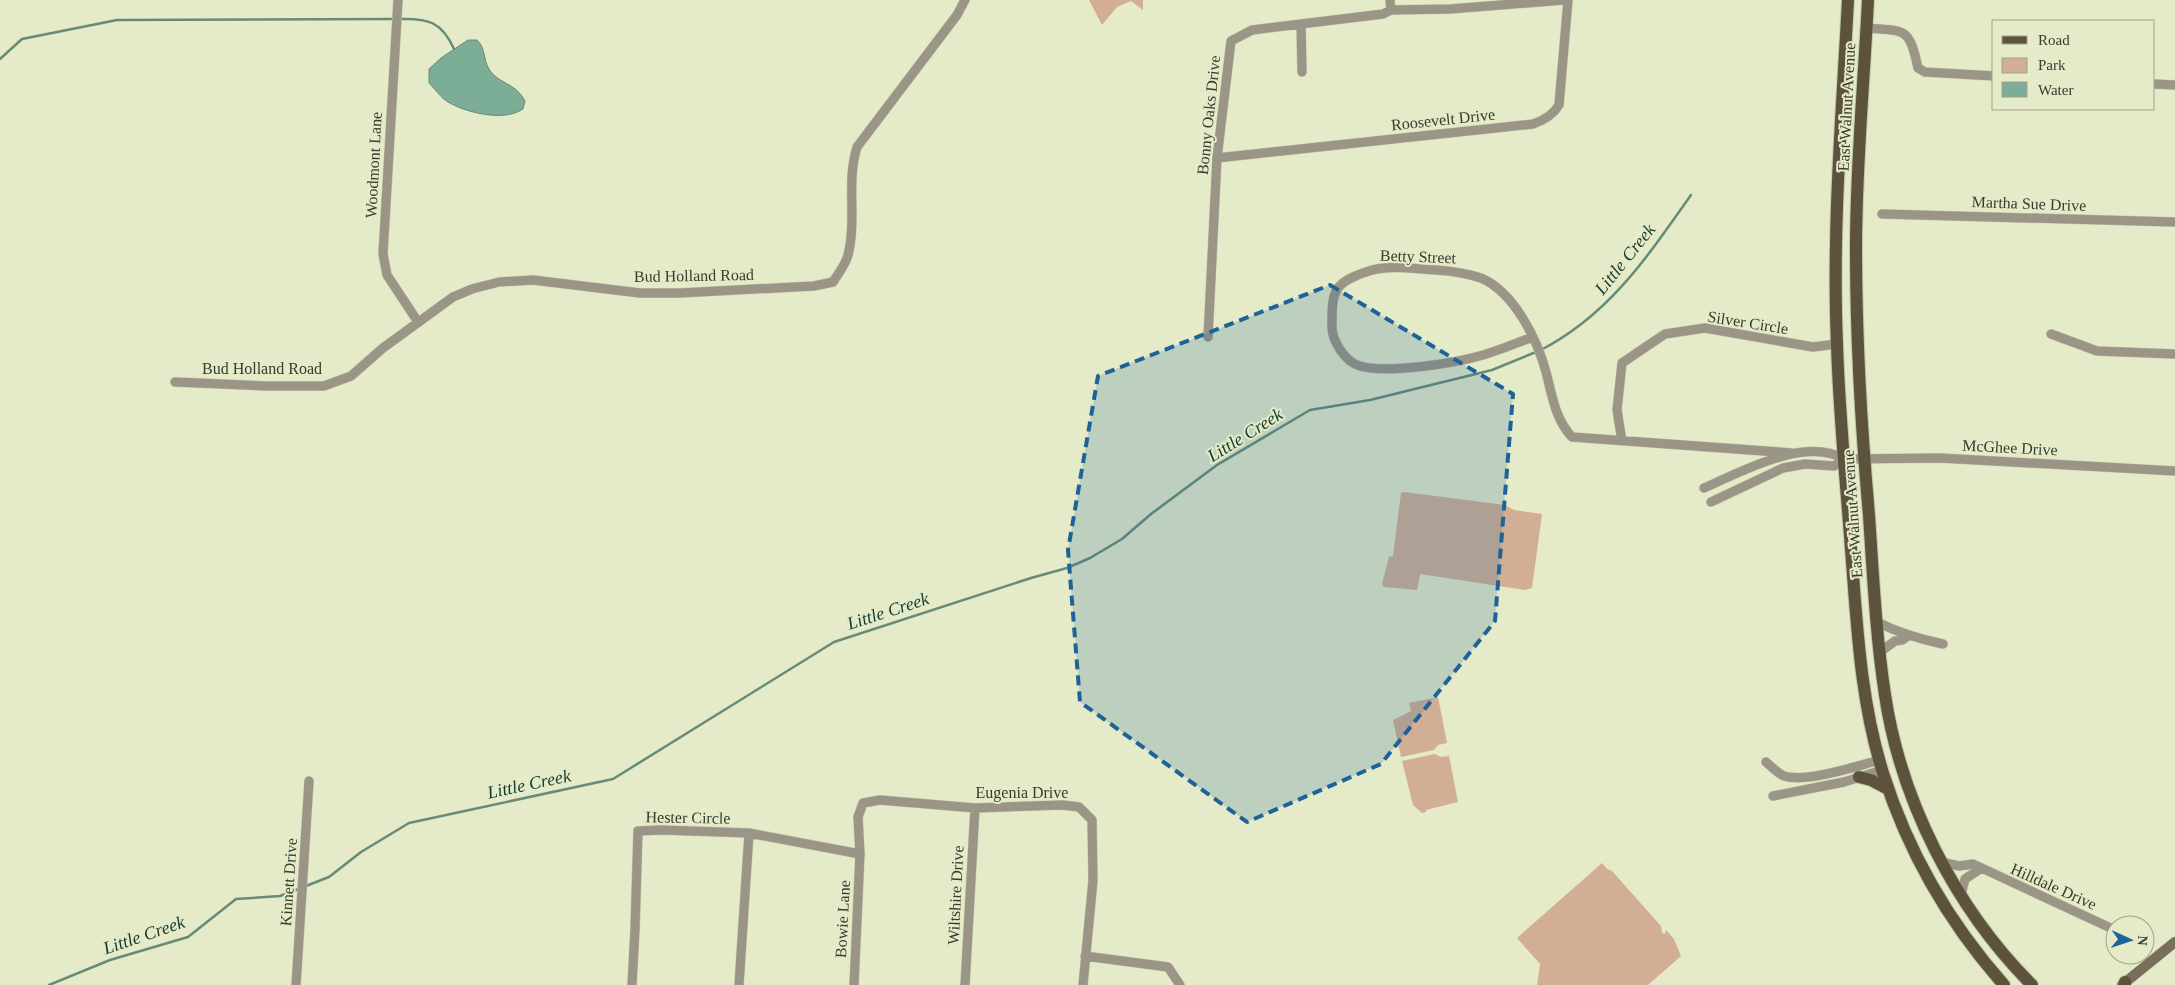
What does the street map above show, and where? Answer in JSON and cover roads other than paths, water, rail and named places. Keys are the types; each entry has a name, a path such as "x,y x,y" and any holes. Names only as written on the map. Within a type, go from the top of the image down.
{"main road":[{"name":"East Walnut Avenue","path":"1848,0 1837,221 1836,344 1865,698 1888,789 1909,841 1941,901 1967,940 2004,985"},
{"name":"East Walnut Avenue","path":"1868,0 1856,245 1857,322 1864,458 1877,622 1887,706 1904,773 1919,814 1942,862 1961,895 1997,945 2032,985"},
{"path":"1859,777 1871,780 1888,789"},
{"path":"2155,954 2175,942"},
{"path":"2124,984 2142,965"}],"street":[{"name":"Woodmont Lane","path":"398,0 383,254 387,275 418,322"},
{"name":"Bud Holland Road","path":"175,382 265,386 324,386 350,376 453,297 472,289 498,282 533,280 640,294 814,286 833,282 848,256 852,223 852,162 857,147 957,15 965,0"},
{"path":"1390,0 1390,10"},
{"name":"Bonny Oaks Drive","path":"1208,337 1217,158 1231,41 1252,30 1383,14 1390,10 1450,9 1564,0"},
{"name":"Roosevelt Drive","path":"1217,158 1533,124 1543,121 1554,114 1560,105 1568,0"},
{"path":"1302,24 1302,72"},
{"path":"1866,28 1900,30 1911,41 1918,68 1925,72 1992,76"},
{"path":"2155,84 2175,85"},
{"name":"Martha Sue Drive","path":"1882,214 2175,222"},
{"name":"Betty Street","path":"1533,337 1482,356 1431,365 1395,368 1358,366 1338,349 1332,329 1332,296 1346,278 1380,267 1458,272 1482,279 1496,288 1525,320 1533,337 1543,362 1557,414 1572,437 1792,453 1835,454 1844,460"},
{"name":"Silver Circle","path":"1622,441 1617,410 1622,363 1665,334 1705,328 1814,347 1836,344"},
{"path":"2051,334 2097,351 2175,354"},
{"path":"1704,488 1784,454 1792,453"},
{"name":"McGhee Drive","path":"1844,460 1864,458 1940,458 2175,471"},
{"path":"1712,502 1783,468 1805,464 1834,466 1844,460"},
{"path":"1877,622 1904,632 1908,636 1943,644"},
{"path":"1880,652 1895,641 1902,640 1908,636"},
{"path":"1766,762 1784,776 1800,777 1881,765"},
{"path":"1773,796 1859,777 1881,765"},
{"name":"Kinnett Drive","path":"296,985 309,781"},
{"name":"Eugenia Drive","path":"860,854 858,817 863,803 880,800 975,808 1079,807 1092,820 1093,880 1083,985"},
{"name":"Wiltshire Drive","path":"965,985 975,808"},
{"name":"Hester Circle","path":"632,985 638,831 661,830 749,834 860,854"},
{"path":"739,985 749,834"},
{"name":"Bowie Lane","path":"854,985 860,854"},
{"name":"Hilldale Drive","path":"1942,862 1959,866 1972,864 2105,925"},
{"path":"1961,895 1965,879 1980,869"},
{"path":"1085,956 1168,967 1180,985"}],"water":[{"path":"468,40 477,40 480,43 489,69 497,78 512,86 521,95 525,101 523,109 506,115 486,115 465,110 440,96 429,83 429,69 441,58"}],"waterway":[{"path":"0,59 22,39 117,20 395,19"},
{"path":"400,19 419,19 439,27 454,49"},
{"name":"Little Creek","path":"1541,350 1565,336 1607,301 1642,262 1691,195"},
{"name":"Little Creek","path":"306,886 329,877 361,852 409,823 613,779 834,642 1067,568 1090,558 1122,539 1151,514 1217,465 1310,410 1370,400 1492,370 1536,352"},
{"name":"Little Creek","path":"49,985 110,960 188,937 236,899 280,896 301,888"}]}
